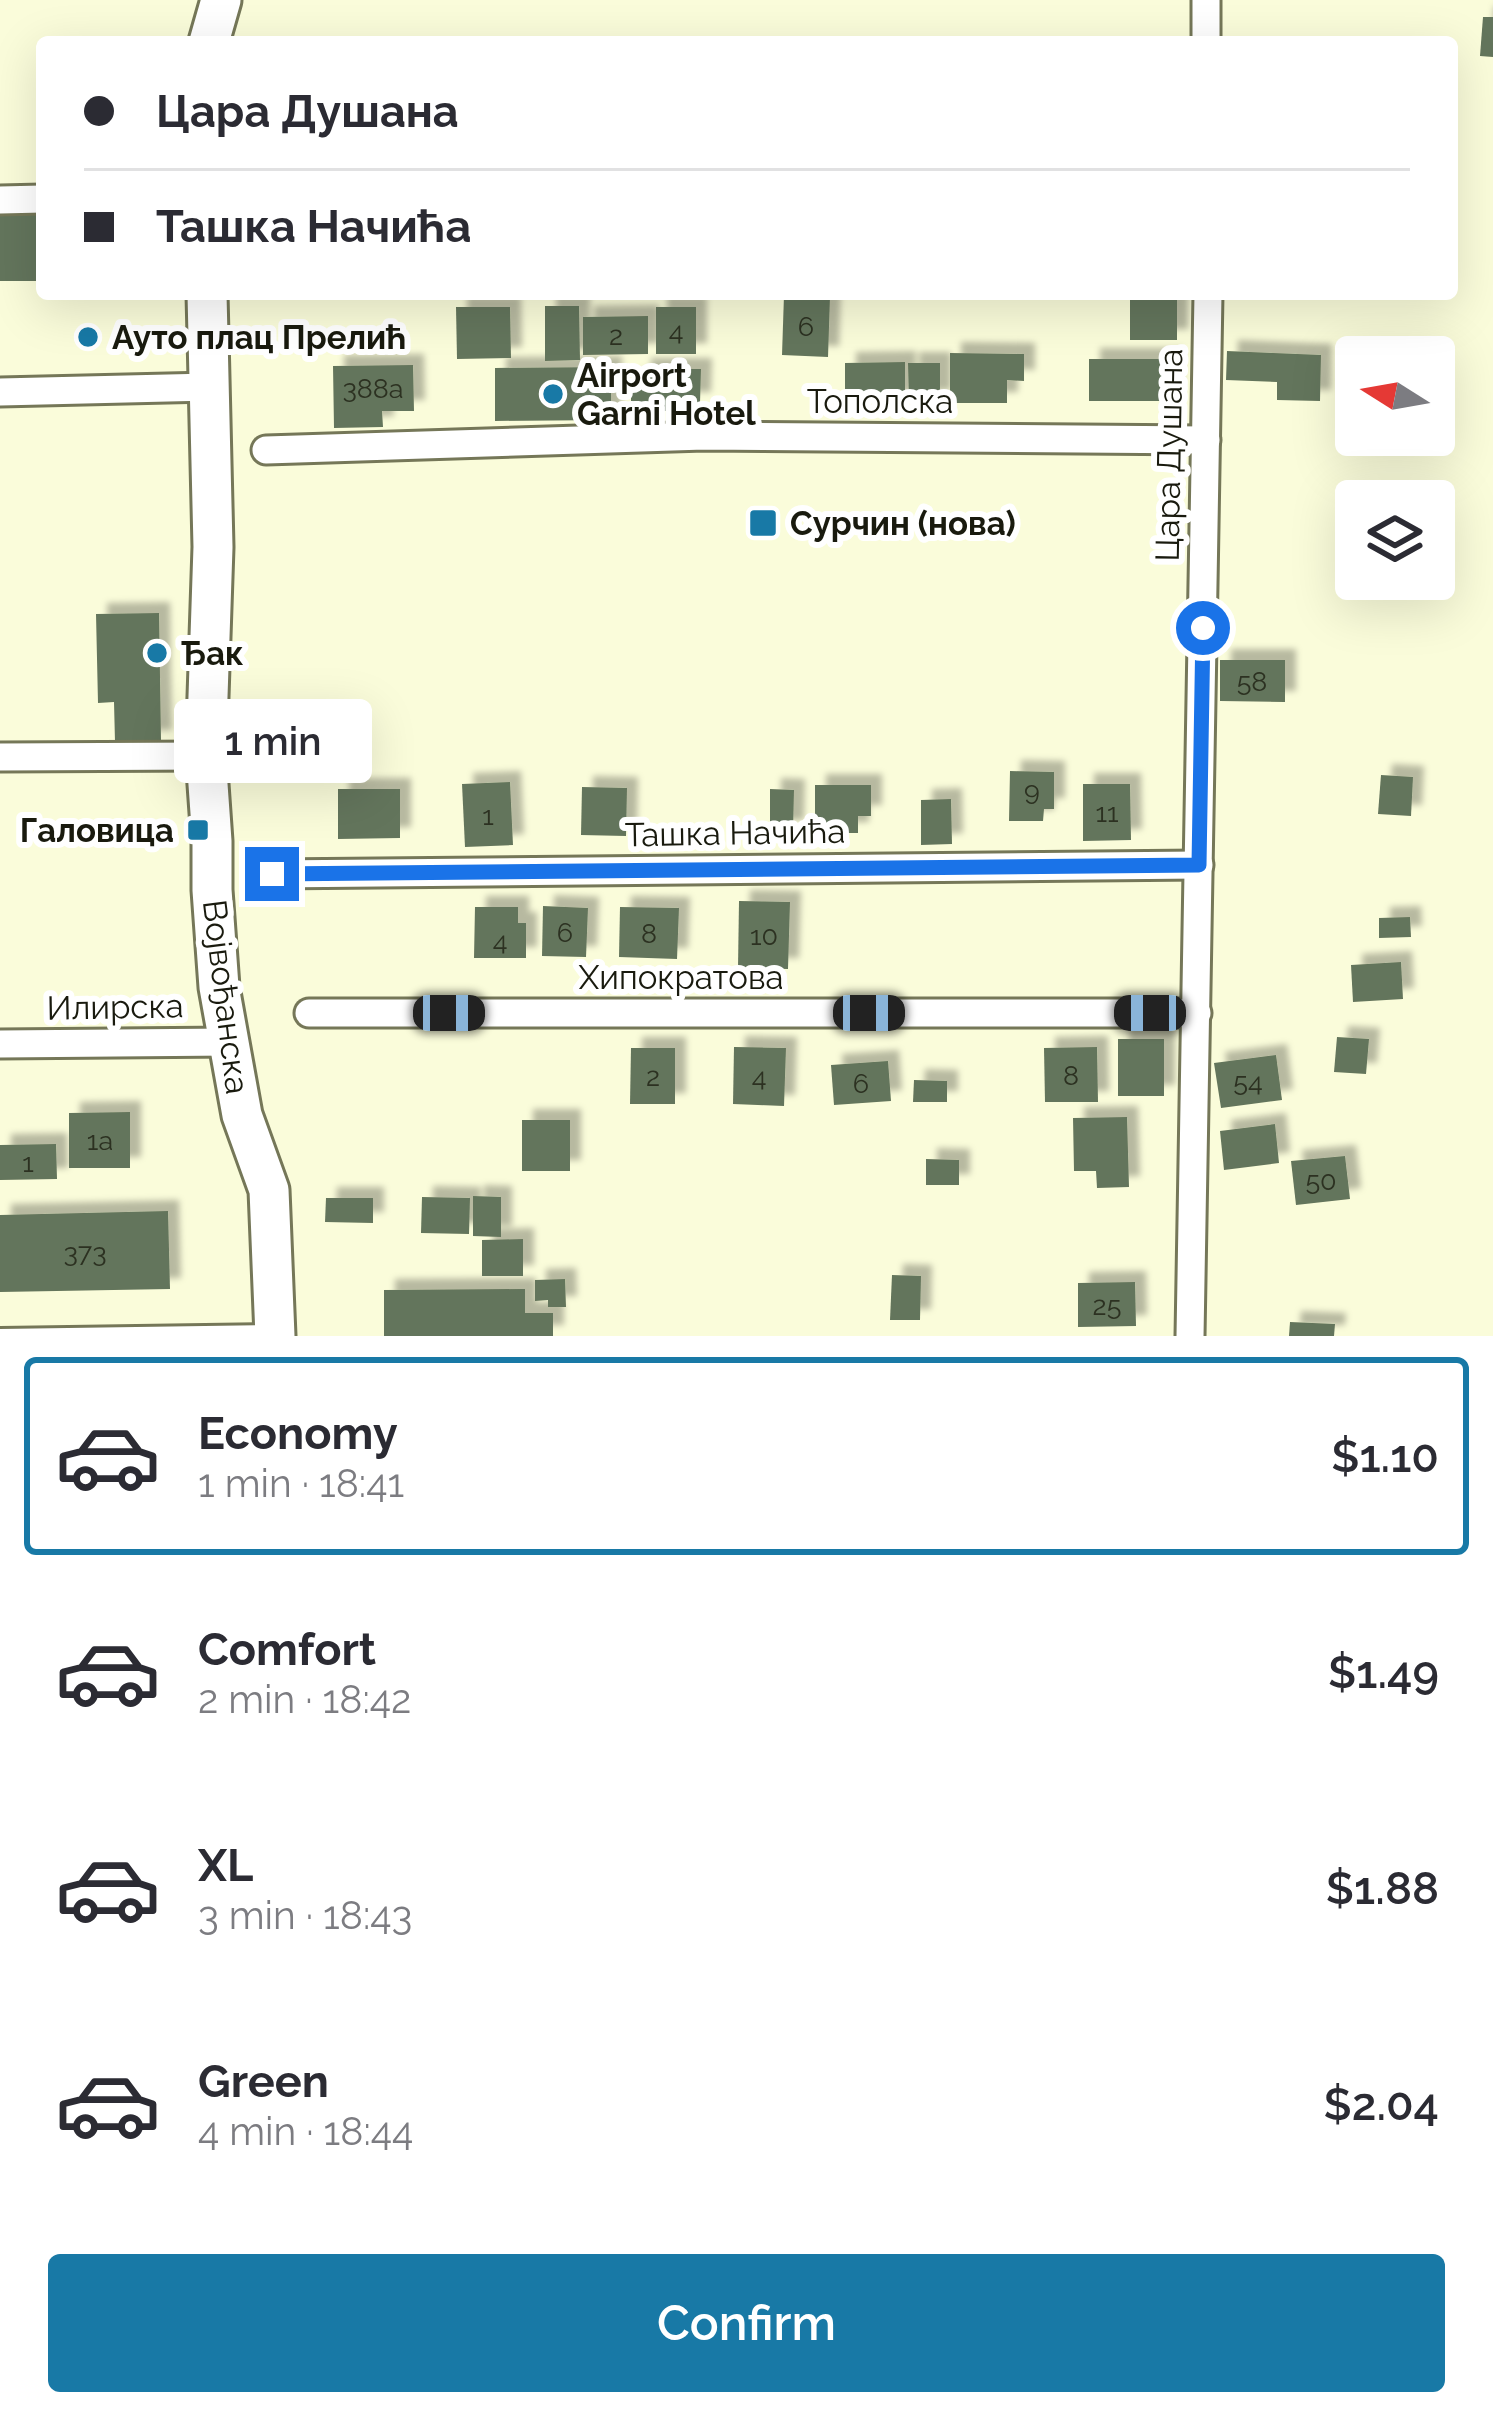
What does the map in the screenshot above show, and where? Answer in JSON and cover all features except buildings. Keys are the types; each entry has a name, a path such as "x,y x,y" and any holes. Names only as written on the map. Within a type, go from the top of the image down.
{"main road":[{"path":"211,36 221,0"},
{"name":"Војвођанска","path":"207,300 213,547 206,756 212,890 219,987 242,1115 269,1190 275,1334"}],"street":[{"path":"1206,0 1206,36"},
{"path":"0,200 36,199"},
{"name":"Цара Душана","path":"1190,1336 1208,300"},
{"path":"0,392 210,387"},
{"name":"Тополска","path":"266,450 704,436 1206,440"},
{"path":"0,757 206,756"},
{"name":"Ташка Начића","path":"272,874 1199,865"},
{"name":"Хипократова","path":"309,1013 1197,1013"},
{"name":"Илирска","path":"0,1045 230,1042"}],"lane":[{"path":"0,1336 275,1334"}],"place":[{"name":"Ауто плац Прелић","path":"88,337"},
{"name":"Airport Garni Hotel","path":"553,394"},
{"name":"Сурчин (нова)","path":"763,523"},
{"name":"Ђак","path":"157,653"},
{"name":"Галовица","path":"198,830"}],"route":[{"path":"272,874 1199,865 1203,628"}]}
